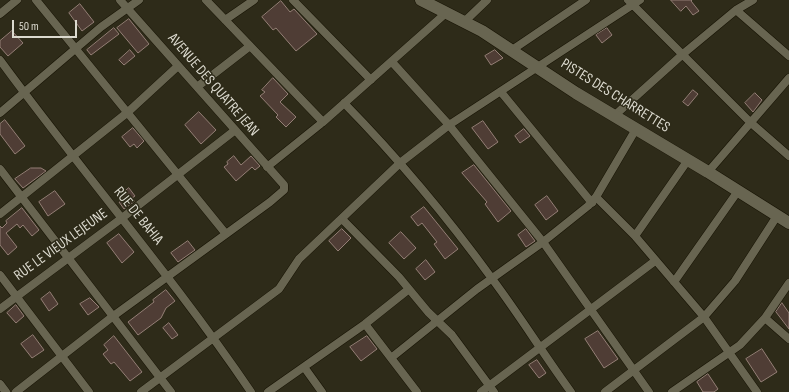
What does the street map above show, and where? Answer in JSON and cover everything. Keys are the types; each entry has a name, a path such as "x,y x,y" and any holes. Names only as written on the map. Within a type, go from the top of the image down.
{"main road":[{"name":"PISTES DES CHARRETTES","path":"421,0 464,22 512,50 614,116 708,172 789,224"}],"street":[{"path":"0,14 17,0"},
{"path":"16,392 112,317 226,234 36,0"},
{"name":"AVENUE DES QUATRE JEAN","path":"120,0 234,130 268,166 284,188 283,192 226,234"},
{"path":"0,113 114,16 139,0"},
{"path":"206,0 323,122"},
{"path":"225,20 254,0"},
{"path":"293,0 371,80"},
{"path":"464,22 487,0"},
{"path":"512,50 586,0"},
{"path":"141,392 279,289 299,259 400,163 449,125 539,68 631,3 640,0"},
{"path":"614,116 683,54 736,10 753,0"},
{"path":"631,3 750,122 789,156"},
{"path":"736,10 789,56"},
{"path":"268,166 323,122 446,13"},
{"path":"197,87 250,46"},
{"name":"RUE DE BAHIA","path":"0,60 73,157 169,276 251,392"},
{"path":"392,62 449,125 543,242 649,392"},
{"path":"0,214 128,112 178,66"},
{"path":"708,172 789,78"},
{"path":"501,92 594,200 635,236 704,317 757,392"},
{"path":"344,103 400,163 493,279 570,392"},
{"path":"391,358 436,321 543,242 594,200 636,129"},
{"name":"RUE LE VIEUX LEJEUNE","path":"0,309 122,218 234,130"},
{"path":"635,236 688,160"},
{"path":"0,169 171,392"},
{"path":"674,282 738,191"},
{"path":"605,392 633,369 704,317 735,281 777,216"},
{"path":"342,219 388,266 436,321 452,335 492,389"},
{"path":"481,392 492,389 539,348 655,261"},
{"path":"0,275 89,392"},
{"path":"672,392 730,352 750,336 765,318 789,283"},
{"path":"268,392 365,324 409,289"},
{"path":"765,318 789,339"},
{"path":"365,324 417,392"},
{"path":"304,367 322,392"},
{"path":"0,384 6,392"}],"building":[{"path":"671,0 692,0 691,1 699,11 693,15 686,6 681,11"},
{"path":"281,1 290,12 294,9 317,34 296,51 276,28 273,30 262,17"},
{"path":"80,4 94,22 82,31 69,13"},
{"path":"129,19 149,44 138,53 117,28"},
{"path":"114,28 119,34 91,55 87,50"},
{"path":"607,28 612,35 602,43 596,35"},
{"path":"12,31 23,43 8,56 0,47 0,41"},
{"path":"130,50 135,56 124,65 119,60"},
{"path":"495,50 503,58 491,65 485,56"},
{"path":"273,78 288,94 280,102 296,117 286,127 276,117 278,115 260,96 265,92 262,90"},
{"path":"693,90 698,94 688,106 683,102"},
{"path":"755,93 762,100 753,112 745,103"},
{"path":"199,112 216,130 201,144 185,125"},
{"path":"5,120 25,146 15,154 0,134 0,124"},
{"path":"483,121 498,142 488,149 472,128"},
{"path":"133,128 144,141 137,148 134,144 130,147 122,137"},
{"path":"524,129 530,136 520,143 515,136"},
{"path":"234,156 241,165 251,156 260,166 255,170 252,167 236,181 224,167"},
{"path":"474,165 511,211 498,222 485,204 487,202 462,173"},
{"path":"31,168 41,168 46,171 23,188 15,179"},
{"path":"129,188 135,196 132,198 135,201 124,209 119,202 123,199 121,196"},
{"path":"55,191 65,204 48,216 39,202"},
{"path":"547,196 558,211 546,220 535,205"},
{"path":"424,207 458,249 445,259 434,244 437,242 422,223 418,226 411,217"},
{"path":"22,208 39,230 32,236 23,225 20,228 17,224 6,233 17,247 8,255 0,245 0,226 2,228 7,223 6,221"},
{"path":"342,229 351,238 338,251 329,241"},
{"path":"526,229 535,241 526,247 518,235"},
{"path":"401,232 416,248 404,259 389,243"},
{"path":"119,234 134,252 122,263 107,243"},
{"path":"188,241 195,250 178,262 171,253"},
{"path":"426,260 435,272 425,280 416,269"},
{"path":"166,290 175,301 166,308 161,318 138,335 128,322 154,302 153,300"},
{"path":"50,292 58,304 49,311 41,299"},
{"path":"90,298 99,307 88,315 80,304"},
{"path":"782,303 789,313 789,329 776,312"},
{"path":"16,305 24,316 16,323 7,313"},
{"path":"169,323 178,335 172,339 163,328"},
{"path":"598,331 618,359 604,368 585,339"},
{"path":"33,335 44,350 32,358 21,344"},
{"path":"114,336 142,372 130,381 114,362 111,364 103,354 108,350 104,345"},
{"path":"367,336 377,349 361,361 350,347"},
{"path":"762,349 777,372 761,382 746,359"},
{"path":"537,360 546,373 539,378 529,365"},
{"path":"708,374 718,389 714,392 703,392 697,382"}]}
